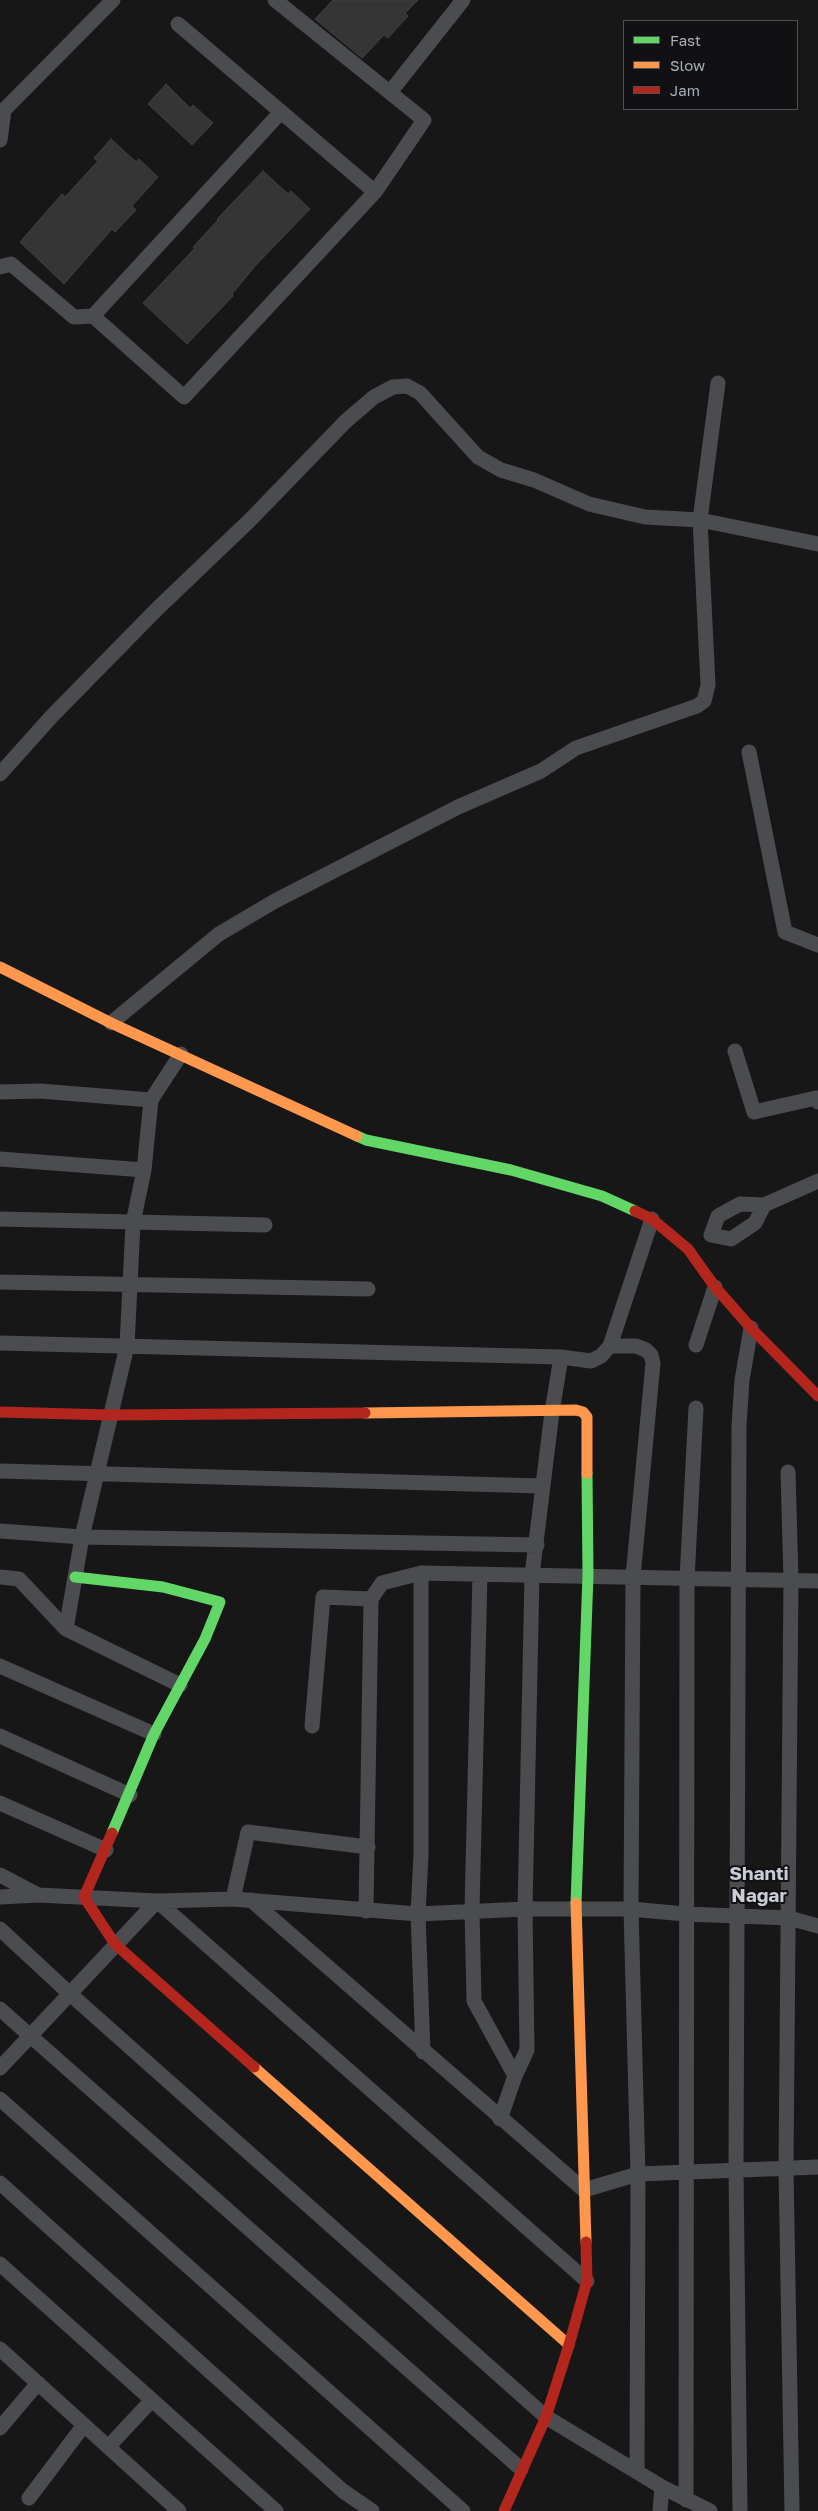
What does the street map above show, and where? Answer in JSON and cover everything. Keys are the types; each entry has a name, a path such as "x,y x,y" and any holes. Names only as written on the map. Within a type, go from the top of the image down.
{"street":[{"path":"0,140 4,110 113,0"},
{"path":"93,316 184,398 375,192 424,120 275,0"},
{"path":"391,92 463,0"},
{"path":"178,24 375,192"},
{"path":"0,267 11,264 74,317 93,316 281,112"},
{"path":"111,1023 219,934 274,901 458,807 541,771 576,748 697,706 704,701 708,686 700,520 718,383"},
{"path":"0,774 52,716 156,609 250,520 346,421 374,397 393,387 406,386 420,393 454,433 478,457 501,470 534,480 589,504 644,517 700,520 818,544"},
{"path":"749,752 785,932 818,945"},
{"path":"0,967 111,1023 366,1140 511,1170 602,1196 652,1219 688,1249 715,1287 751,1328 818,1396"},
{"path":"735,1051 754,1112 816,1098 818,1102"},
{"path":"66,1629 82,1537 109,1415 127,1346 134,1223 144,1170 152,1100 181,1054"},
{"path":"0,1092 40,1091 152,1100"},
{"path":"0,1160 144,1170"},
{"path":"688,1249 711,1235 718,1216 740,1204 764,1205 818,1181"},
{"path":"711,1235 731,1239 755,1223 764,1205"},
{"path":"0,1219 265,1225"},
{"path":"0,1343 561,1357 591,1361 601,1356 610,1346 652,1219"},
{"path":"0,1282 368,1289"},
{"path":"696,1345 715,1287"},
{"path":"740,2511 736,2170 738,1426 742,1380 751,1328"},
{"path":"610,1346 636,1346 646,1350 651,1355 653,1363 634,1577 631,1909 638,2174 637,2472"},
{"path":"500,2119 515,2076 527,2050 526,1909 532,1575 537,1545 542,1486 561,1357"},
{"path":"686,2500 685,1914 687,1579 696,1408"},
{"path":"0,1412 109,1415 552,1412 576,1410 583,1412 587,1417 588,1575 576,1909 587,2281 569,2346 546,2416 504,2511"},
{"path":"0,1471 542,1486"},
{"path":"788,1472 791,1579 786,2168 792,2511"},
{"path":"0,1531 82,1537 537,1545"},
{"path":"366,1911 371,1599 382,1583 421,1573 588,1575 738,1581 791,1579 818,1581"},
{"path":"421,1573 421,1855 418,1914 424,2052"},
{"path":"480,1574 472,1910 474,2001 515,2076"},
{"path":"75,1577 163,1587 220,1602 205,1639 154,1734 130,1795 84,1897"},
{"path":"0,1578 19,1579 66,1629 180,1684"},
{"path":"312,1726 324,1597 371,1599"},
{"path":"0,1666 154,1734"},
{"path":"0,1736 130,1795"},
{"path":"0,1803 106,1850"},
{"path":"233,1899 248,1832 368,1847"},
{"path":"0,1875 38,1895"},
{"path":"0,1897 38,1895 156,1901 233,1899 418,1914 472,1910 631,1909 685,1914 736,1914 789,1918 818,1926"},
{"path":"84,1897 116,1944 569,2346"},
{"path":"250,1900 584,2190"},
{"path":"0,2068 156,1901"},
{"path":"156,1901 587,2281"},
{"path":"0,1928 69,1993 546,2416 662,2487 710,2511"},
{"path":"0,2009 521,2469"},
{"path":"0,2099 463,2511"},
{"path":"584,2190 638,2174 818,2167"},
{"path":"0,2183 343,2491 372,2511"},
{"path":"0,2264 276,2511"},
{"path":"0,2350 109,2446 178,2511"},
{"path":"0,2428 38,2383"},
{"path":"109,2446 152,2400"},
{"path":"29,2498 84,2424"},
{"path":"660,2511 662,2487"}],"building":[{"path":"333,0 418,0 405,13 408,16 388,38 384,35 362,58 315,19"},
{"path":"166,84 190,108 193,105 213,123 192,145 148,104"},
{"path":"111,139 136,162 139,159 158,177 132,206 136,210 115,232 112,229 64,284 20,242 62,194 65,197 98,161 94,158"},
{"path":"263,171 288,194 291,191 310,209 256,265 232,294 233,296 187,344 143,303 195,248 193,247 217,219"}],"traffic: fast":[{"path":"357,1136 366,1140 511,1170 602,1196 635,1211"},
{"path":"576,1903 588,1575 587,1473"},
{"path":"75,1577 163,1587 220,1602 205,1639 154,1734 112,1833"}],"traffic: slow":[{"path":"0,967 111,1023 357,1136"},
{"path":"365,1413 576,1410 583,1412 587,1417 587,1473"},
{"path":"576,1903 586,2242"},
{"path":"254,2067 569,2345"}],"traffic: jam":[{"path":"635,1211 652,1219 688,1249 715,1287 751,1328 818,1396"},
{"path":"0,1412 109,1415 365,1413"},
{"path":"112,1833 84,1897 115,1944 254,2067"},
{"path":"504,2511 546,2417 569,2345 587,2281 586,2242"}],"district":[{"name":"Shanti Nagar","path":"759,1885"}]}
